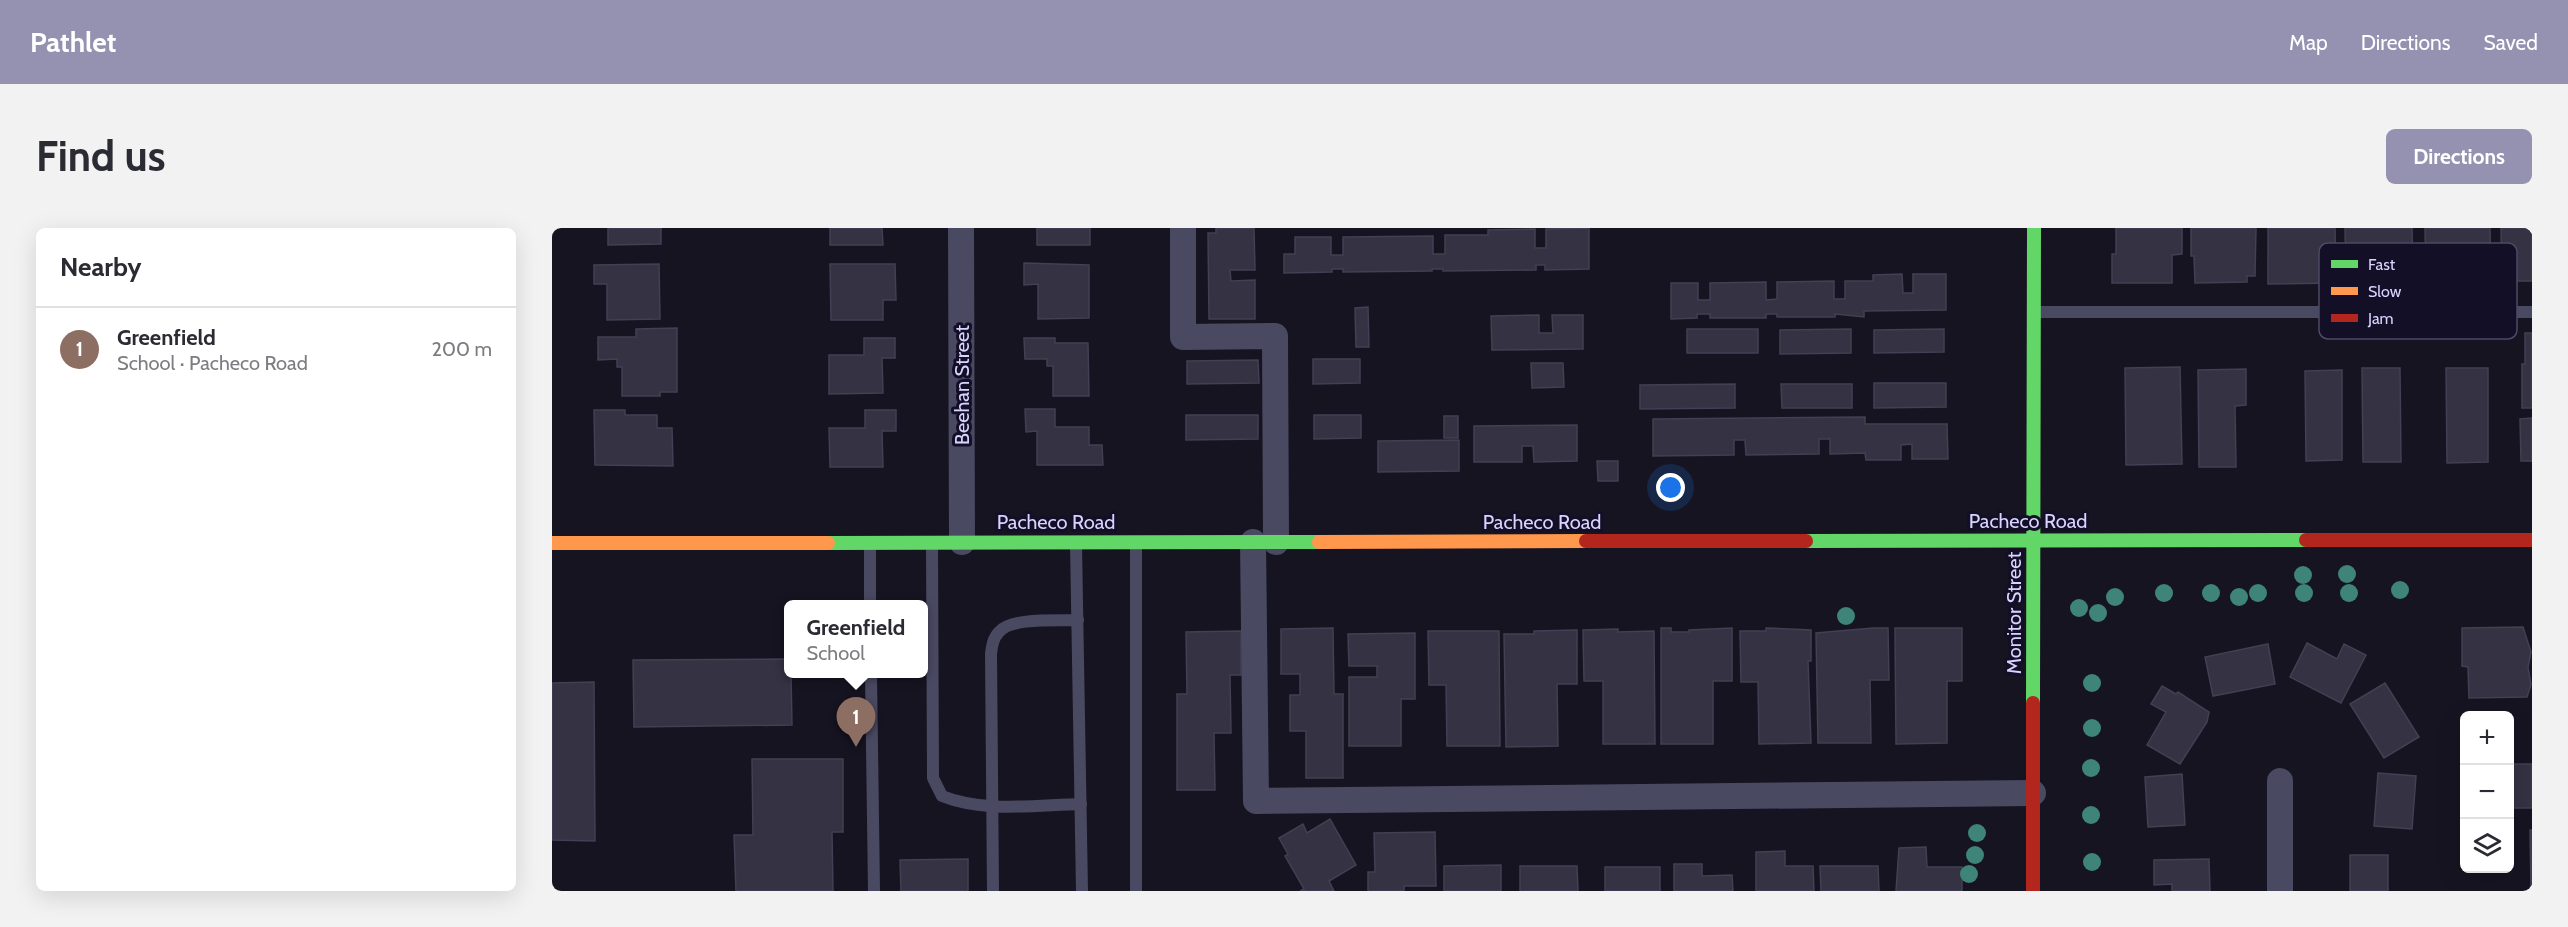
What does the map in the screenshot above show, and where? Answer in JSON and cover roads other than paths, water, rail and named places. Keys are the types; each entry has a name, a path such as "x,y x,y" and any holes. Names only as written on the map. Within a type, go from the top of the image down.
{"street":[{"name":"Beehan Street","path":"961,228 962,542"},
{"path":"1183,228 1183,337 1275,336 1264,542 1256,801 2034,793"},
{"name":"Monitor Street","path":"2034,228 2034,891"},
{"name":"Pacheco Road","path":"552,543 2532,540"},
{"path":"2280,781 2280,891"}],"lane":[{"path":"2034,312 2319,312"},
{"path":"870,542 870,600"},
{"path":"933,542 933,778 942,796 958,803 991,806 1081,804"},
{"path":"1076,542 1082,891"},
{"path":"1136,542 1136,891"},
{"path":"993,891 991,654 993,641 1000,631 1014,623 1078,620"},
{"path":"871,678 874,891"}],"place":[{"name":"Greenfield","path":"856,747"}]}
